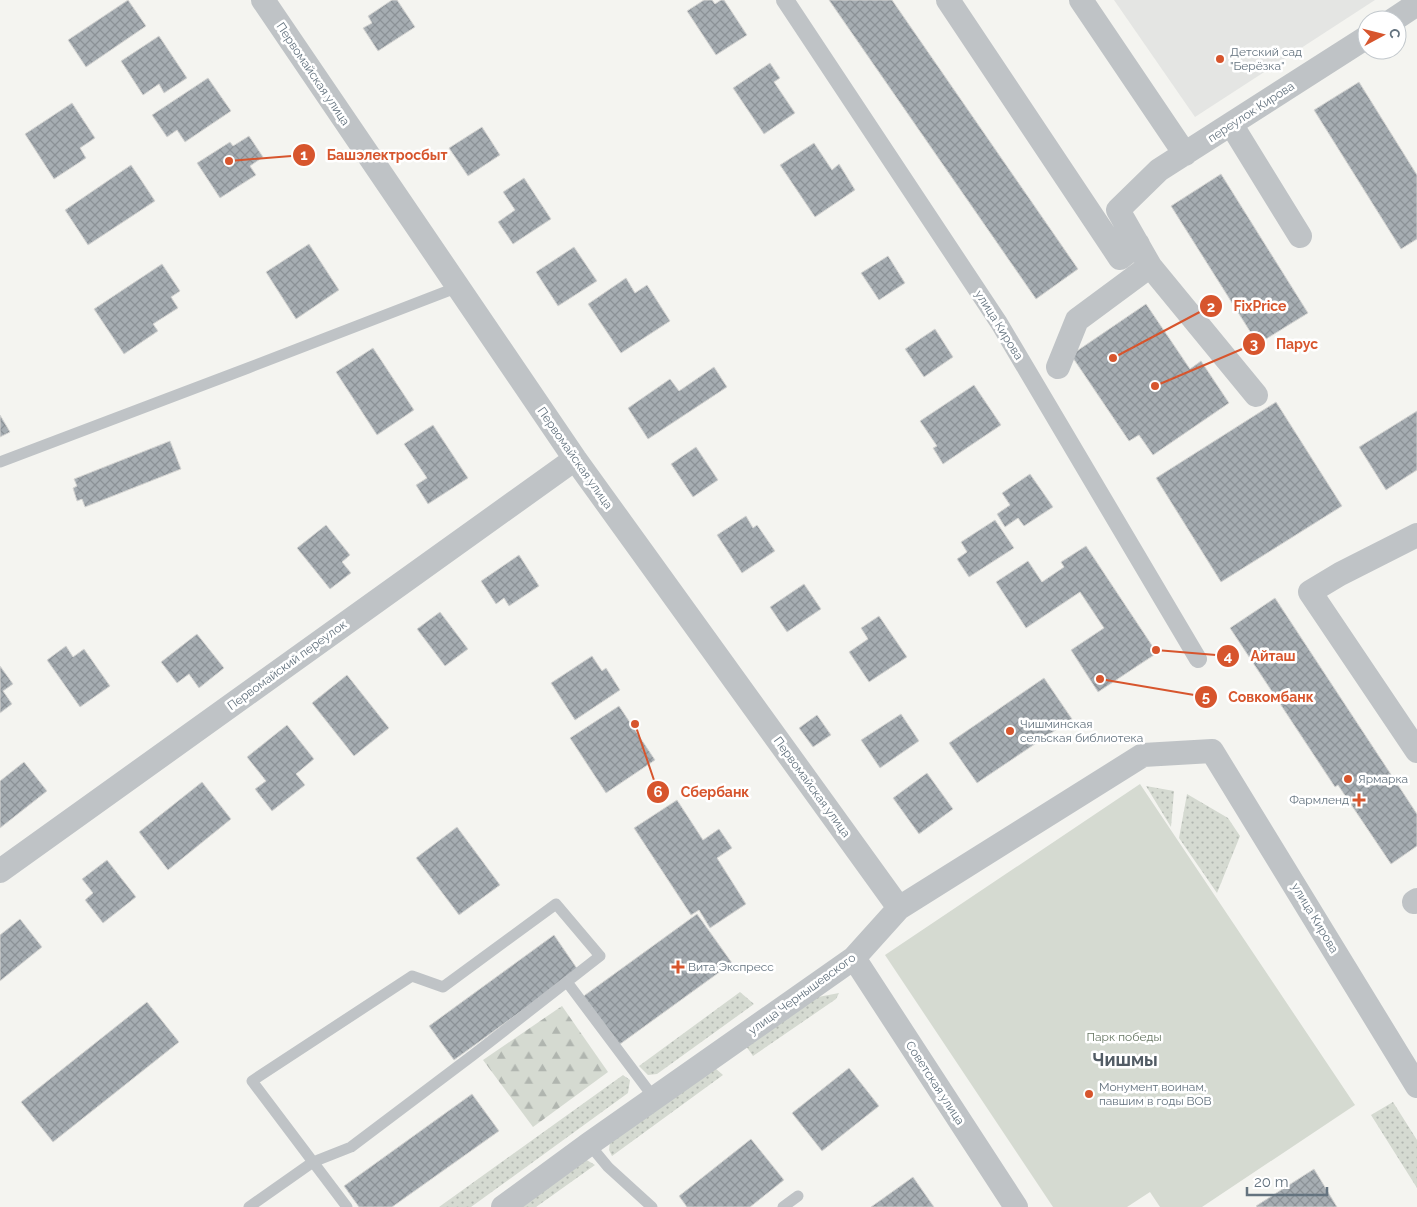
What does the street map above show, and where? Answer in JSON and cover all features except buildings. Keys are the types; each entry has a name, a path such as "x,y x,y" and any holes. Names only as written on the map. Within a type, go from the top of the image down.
{"street":[{"name":"Первомайская улица","path":"263,0 575,459 899,908"},
{"name":"улица Кирова","path":"784,0 999,323 1198,659"},
{"path":"948,0 1120,258 1138,244 1150,266 1256,395"},
{"path":"1081,0 1185,154"},
{"name":"переулок Кирова","path":"1138,244 1118,210 1160,170 1357,43"},
{"path":"1232,124 1300,236"},
{"path":"1058,367 1077,320 1150,266"},
{"name":"Первомайский переулок","path":"0,872 575,459"},
{"path":"1417,535 1340,574 1310,592 1417,751"},
{"name":"улица Кирова","path":"1212,751 1417,1086"},
{"name":"улица Чернышевского","path":"503,1207 589,1144 854,958 899,908 1142,755 1212,751"},
{"name":"Советская улица","path":"854,958 1016,1207"}],"lane":[{"path":"0,462 458,287"},
{"path":"248,1207 313,1162 351,1147 473,1056 600,956 556,904 443,987 412,976 252,1081 313,1162 346,1207"},
{"path":"566,982 654,1098"},
{"path":"589,1144 608,1167 652,1207"},
{"path":"783,1207 798,1196"}],"shaded area":[{"name":"Детский сад \"Берёзка\"","path":"1114,0 1375,0 1357,10 1195,117"}],"green space":[{"name":"Парк победы","path":"1140,784 1355,1105 1202,1207 1160,1207 1150,1192 1127,1207 1053,1207 885,955"},
{"path":"1146,786 1174,791 1171,827"},
{"path":"1187,794 1228,818 1240,836 1217,893 1179,838"},
{"path":"740,992 754,1004 657,1074 648,1075 639,1066"},
{"path":"839,993 836,999 753,1056 746,1046 813,998"},
{"path":"562,1006 608,1072 533,1127 483,1060"},
{"path":"715,1068 723,1075 612,1156 609,1150 610,1142"},
{"path":"623,1075 630,1080 628,1093 471,1207 439,1207"},
{"path":"1393,1102 1417,1140 1417,1188 1371,1115"},
{"path":"585,1159 595,1165 536,1207 519,1207"}],"place":[{"name":"Детский сад \"Берёзка\"","path":"1220,59"},
{"name":"Башэлектросбыт","path":"229,161"},
{"name":"FixPrice","path":"1113,358"},
{"name":"Парус","path":"1155,386"},
{"name":"Айташ","path":"1156,650"},
{"name":"Совкомбанк","path":"1100,679"},
{"name":"Сбербанк","path":"635,724"},
{"name":"Чишминская сельская библиотека","path":"1010,731"},
{"name":"Ярмарка","path":"1348,779"},
{"name":"Фармленд","path":"1359,800"},
{"name":"Вита Экспресс","path":"678,967"},
{"name":"Монумент воинам, павшим в годы ВОВ","path":"1089,1094"}],"district":[{"name":"Чишмы","path":"1125,1059"}]}
